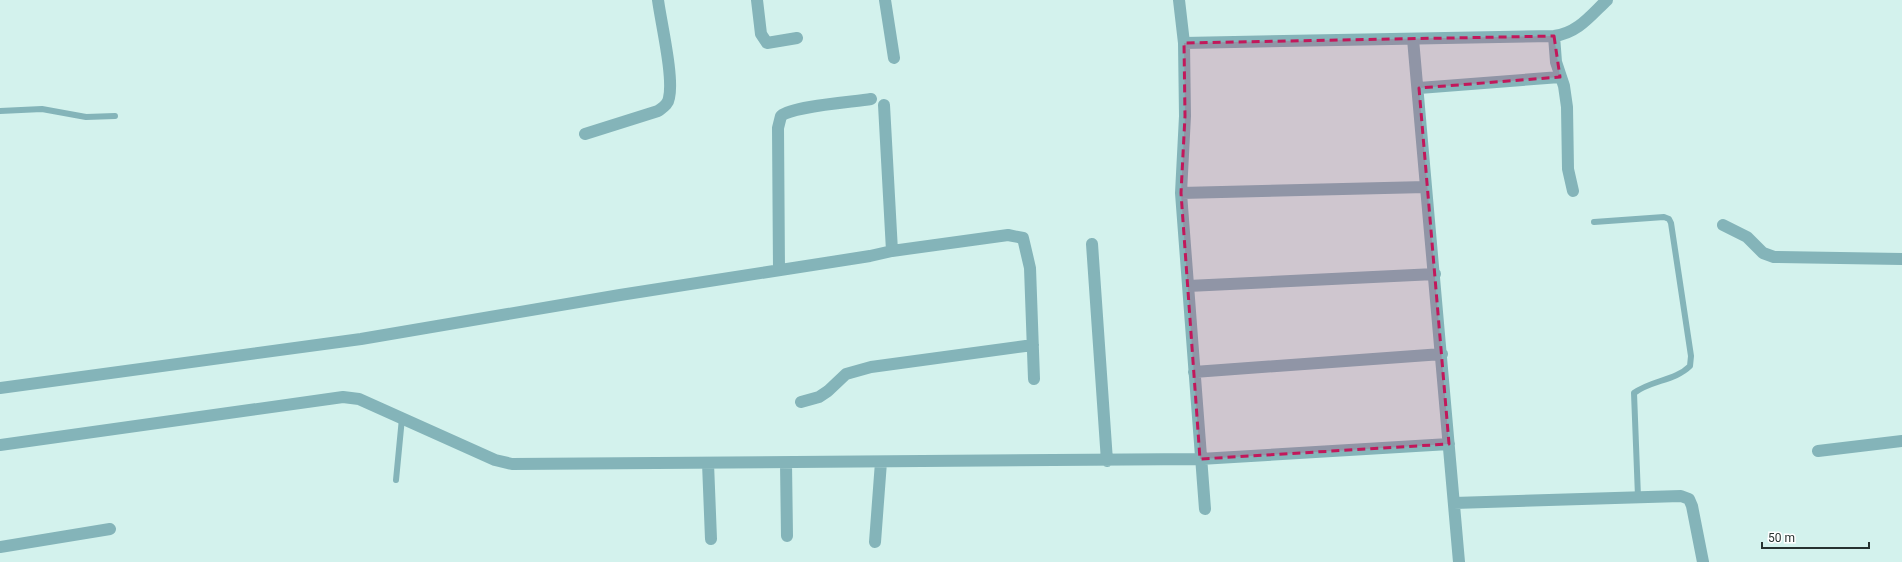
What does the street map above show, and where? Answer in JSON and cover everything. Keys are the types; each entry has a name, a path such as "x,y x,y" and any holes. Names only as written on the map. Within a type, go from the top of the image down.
{"street":[{"path":"585,134 658,111 666,105 669,98 671,84 658,0"},
{"path":"758,0 761,34 767,43 797,38"},
{"path":"885,0 894,58"},
{"path":"1179,0 1184,43 1185,116 1181,193 1205,509"},
{"path":"1184,43 1554,36 1566,34 1578,27 1607,0"},
{"path":"1554,36 1556,62 1564,86 1567,107 1568,169 1573,191"},
{"path":"1414,39 1459,562"},
{"path":"1419,88 1560,77"},
{"path":"779,270 778,128 781,116 786,112 806,108 871,99"},
{"path":"884,105 892,251"},
{"path":"1181,193 1426,187"},
{"path":"1723,225 1747,237 1763,253 1774,257 1902,259"},
{"path":"0,388 361,339 620,295 870,256 892,251 1008,235 1023,238 1030,268 1034,379"},
{"path":"1092,244 1107,461"},
{"path":"1188,286 1435,274"},
{"path":"801,402 819,397 828,391 846,374 854,371 879,366 1033,345"},
{"path":"1194,372 1442,354"},
{"path":"0,445 343,398 359,399 495,460 512,464 1107,461 1200,459 1449,444"},
{"path":"1818,451 1902,441"},
{"path":"875,542 881,462"},
{"path":"708,463 711,539"},
{"path":"786,463 787,536"},
{"path":"1454,504 1681,496 1689,499 1703,562"},
{"path":"0,546 110,529"}],"lane":[{"path":"0,111 42,109 86,117 115,116"},
{"path":"1594,222 1664,217 1669,219 1671,223 1691,356 1690,366 1684,372 1642,387 1634,393 1638,497"},
{"path":"396,480 402,418"}],"highlighted area":[{"path":"1554,36 1560,77 1419,88 1449,444 1200,459 1181,193 1185,116 1184,43"}]}
